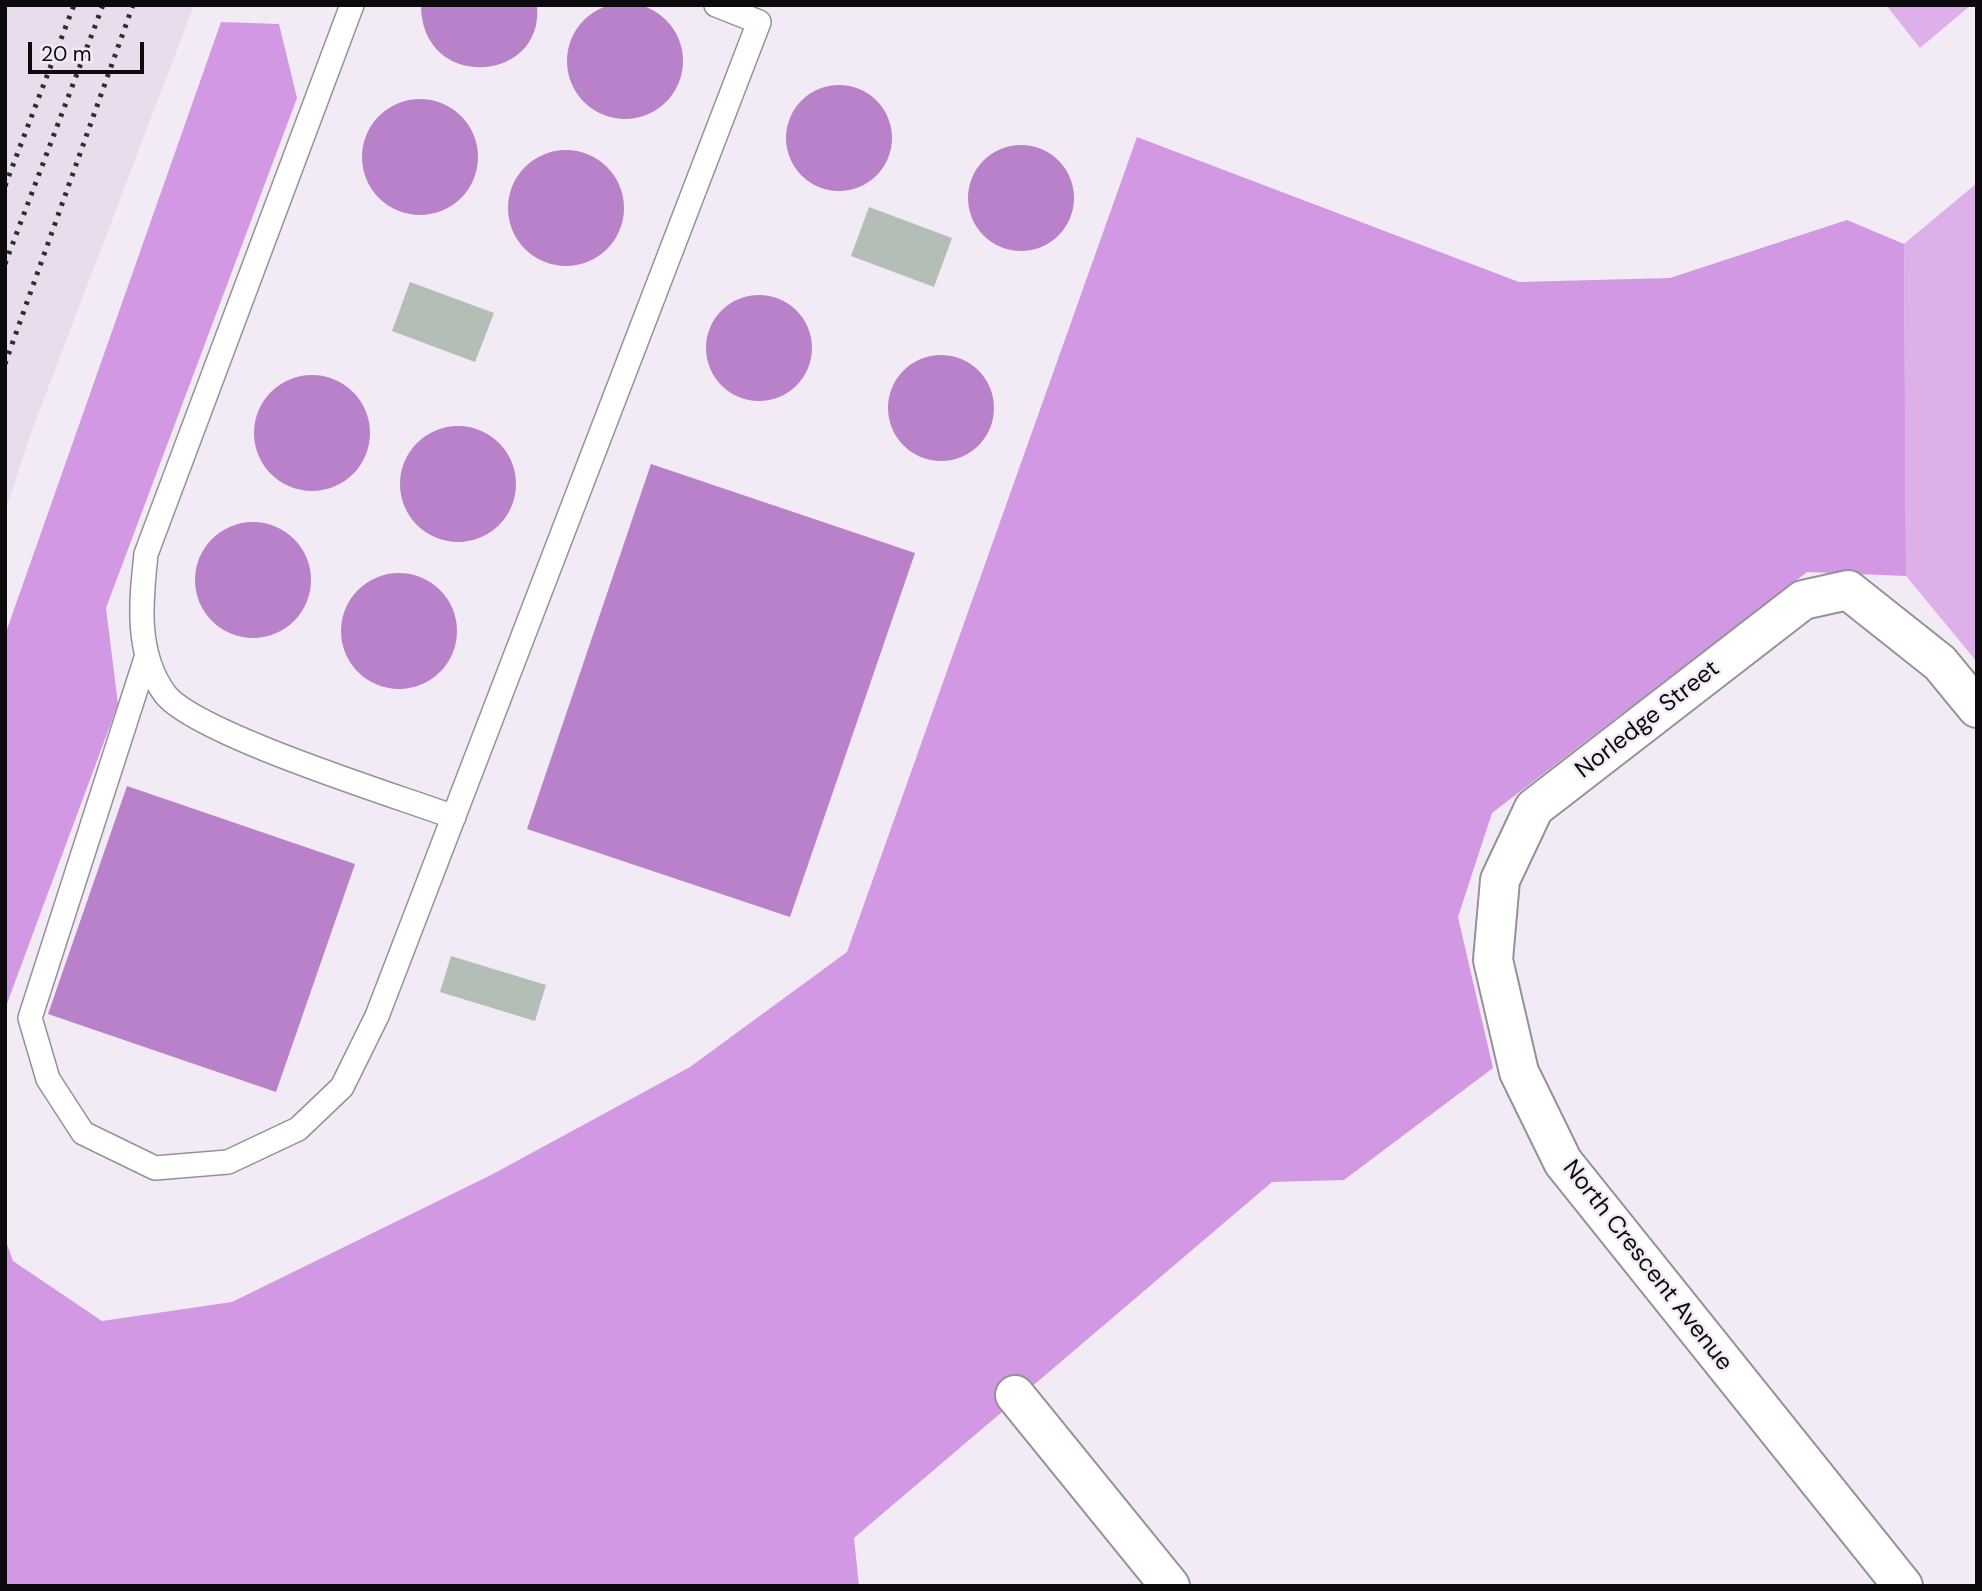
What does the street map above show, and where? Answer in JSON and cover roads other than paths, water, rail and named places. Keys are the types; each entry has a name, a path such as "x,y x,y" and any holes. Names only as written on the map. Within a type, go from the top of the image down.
{"street":[{"name":"Norledge Street","path":"1499,898 1500,880 1534,808 1803,600 1848,590 1940,663 1977,708"},
{"name":"North Crescent Avenue","path":"1499,898 1493,960 1520,1072 1563,1162 1903,1586"},
{"path":"1014,1395 1170,1586"}],"lane":[{"path":"352,5 146,554 140,614 147,655 165,694 185,711 243,739 454,817"},
{"path":"147,655 30,1018 48,1079 83,1133 155,1168 228,1162 298,1129 342,1087 377,1016 759,22 716,5"}],"railway":[{"path":"5,186 74,5"},
{"path":"5,264 103,5"},
{"path":"5,364 133,5"}]}
